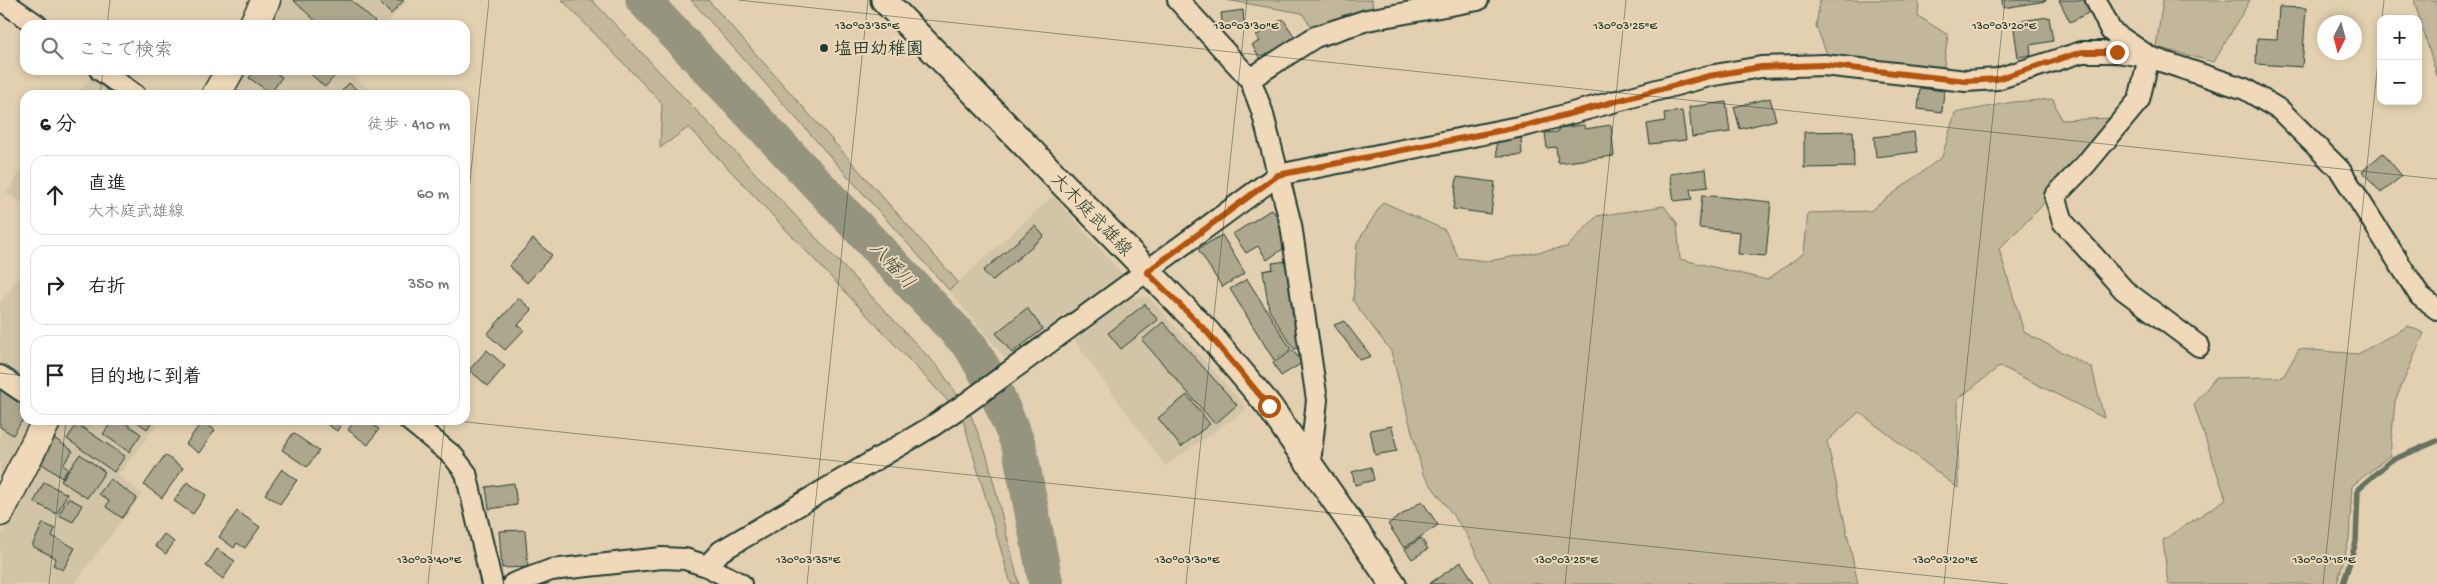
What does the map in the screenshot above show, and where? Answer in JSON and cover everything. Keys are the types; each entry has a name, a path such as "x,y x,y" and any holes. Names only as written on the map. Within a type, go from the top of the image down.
{"highway":[{"path":"256,20 266,0"},
{"path":"219,90 227,75"},
{"path":"0,512 44,425"}],"main road":[{"name":"大木庭武雄線","path":"884,0 1207,332 1269,406 1310,462 1393,584"}],"street":[{"path":"1,0 30,20"},
{"path":"1178,0 1250,79 1262,111 1291,225 1316,400 1310,462"},
{"path":"1250,79 1315,37 1367,20 1478,0"},
{"path":"2096,0 2111,31 2149,57"},
{"path":"707,566 721,550 931,427 968,402 1278,175 1528,125 1709,76 1761,67 1824,65 1966,81 1997,79 2082,52 2117,52 2149,57 2246,89 2280,110 2340,170 2420,296 2437,309"},
{"path":"2149,57 2139,100 2085,166 2055,196 2063,222 2124,290 2199,346"},
{"path":"107,75 128,90"},
{"path":"0,376 20,390"},
{"path":"415,425 453,456 466,473 492,584"},
{"path":"513,584 551,570 662,558 686,560 707,566 741,584"}],"shaded area":[{"path":"281,0 408,0 390,20 270,20"},
{"path":"562,0 592,0 938,367 970,413 987,456 1019,584 1011,584 963,420 948,401 689,127 660,148 662,103"},
{"path":"691,0 708,0 958,282 949,290"},
{"path":"1226,0 1372,0 1373,11 1312,28 1302,13"},
{"path":"1820,0 1919,0 1918,16 1948,35 1943,71 1830,62 1816,26"},
{"path":"2163,0 2250,0 2214,62 2156,47"},
{"path":"2414,0 2437,0 2437,76 2422,26 2422,15 2419,15"},
{"path":"92,75 98,75 119,90 81,90"},
{"path":"240,75 353,75 370,90 233,90"},
{"path":"2053,99 2061,120 2112,118 2038,210 1999,249 2024,332 2092,368 2104,418 2000,366 1958,399 1958,488 1859,412 1827,441 1858,584 1491,584 1466,533 1423,474 1391,351 1353,301 1357,243 1383,202 1445,230 1459,258 1488,261 1567,247 1597,216 1664,206 1677,223 1680,259 1767,280 1804,253 1808,213 1870,211 1942,157 1955,113 2013,102"},
{"path":"20,174 20,202 6,193"},
{"path":"1053,196 1125,277 1008,362 949,290"},
{"path":"20,275 20,425 31,425 0,485 0,304"},
{"path":"1148,296 1247,409 1165,466 1072,337 1126,299"},
{"path":"2408,326 2424,333 2395,401 2390,455 2352,486 2349,539 2337,584 2168,584 2163,540 2226,499 2194,405 2215,378 2283,377 2299,349 2358,354"},
{"path":"57,425 157,425 118,475 142,494 74,584 0,584 0,537"}],"building":[{"path":"293,0 351,0 373,20 315,20"},
{"path":"377,0 404,0 391,14"},
{"path":"2002,0 2046,0 2046,1 2003,8"},
{"path":"2059,0 2084,0 2090,12 2070,22"},
{"path":"2279,7 2306,8 2302,67 2256,64 2257,38 2277,39"},
{"path":"1243,10 1244,24 1223,27 1221,13"},
{"path":"2049,17 2053,41 2030,45 2031,55 2018,57 2013,22"},
{"path":"1283,19 1296,39 1261,60 1252,45 1260,41 1256,36"},
{"path":"251,75 279,75 282,77 273,90 267,90 249,78"},
{"path":"312,75 336,75 325,87"},
{"path":"349,83 357,90 343,90"},
{"path":"1920,88 1944,91 1942,112 1918,109"},
{"path":"1770,98 1776,120 1740,129 1734,107"},
{"path":"1726,102 1730,132 1692,137 1689,107"},
{"path":"1682,111 1686,140 1650,144 1647,124 1665,121 1664,113"},
{"path":"1584,125 1585,129 1611,125 1614,156 1558,163 1556,147 1547,148 1545,133 1558,132 1558,128"},
{"path":"1853,131 1854,167 1804,168 1804,132"},
{"path":"1914,132 1917,152 1876,157 1874,137"},
{"path":"1521,138 1522,155 1497,156 1496,140"},
{"path":"2383,153 2402,176 2381,193 2362,171"},
{"path":"1706,169 1708,187 1690,189 1692,199 1674,201 1670,174"},
{"path":"1457,177 1495,182 1491,214 1453,209"},
{"path":"1702,195 1771,202 1766,256 1738,254 1740,232 1699,228"},
{"path":"1272,209 1282,224 1284,248 1267,260 1258,246 1246,253 1233,234"},
{"path":"1035,226 1044,236 992,281 983,271"},
{"path":"1222,235 1245,273 1222,287 1198,249"},
{"path":"533,239 552,255 527,283 509,266"},
{"path":"1287,261 1301,348 1294,349 1269,310 1263,271 1273,269 1272,263"},
{"path":"1247,279 1291,349 1274,360 1230,289"},
{"path":"519,298 532,310 518,325 524,330 505,350 487,334"},
{"path":"1145,304 1158,320 1121,349 1108,333"},
{"path":"1027,308 1043,329 1012,353 996,333"},
{"path":"1344,321 1371,356 1360,360 1334,325"},
{"path":"1163,322 1237,405 1215,424 1142,340"},
{"path":"487,350 505,366 488,386 470,369"},
{"path":"1293,350 1302,363 1281,376 1273,363"},
{"path":"0,387 20,399 20,424 13,435 0,427"},
{"path":"1187,395 1210,424 1181,447 1158,418"},
{"path":"76,425 78,425 125,456 114,472 67,439"},
{"path":"109,425 128,425 141,434 129,452 103,434"},
{"path":"142,425 150,425 147,429"},
{"path":"199,425 208,425 215,430 199,453 186,444"},
{"path":"328,425 341,425 337,431"},
{"path":"352,425 373,425 379,429 368,445 348,430"},
{"path":"1392,426 1397,451 1375,455 1370,430"},
{"path":"293,433 319,451 307,467 282,450"},
{"path":"54,438 73,451 63,465 68,469 62,478 38,461"},
{"path":"80,454 105,472 87,498 61,481"},
{"path":"165,455 183,468 162,498 144,485"},
{"path":"1371,467 1374,480 1355,485 1352,472"},
{"path":"282,469 297,480 280,504 265,494"},
{"path":"110,479 137,498 122,518 106,507 109,501 99,494"},
{"path":"44,482 67,494 57,514 34,502"},
{"path":"187,482 206,495 193,514 174,501"},
{"path":"514,483 517,505 489,509 486,487"},
{"path":"68,498 82,505 73,522 59,515"},
{"path":"1422,501 1438,525 1404,548 1388,524"},
{"path":"237,511 260,527 245,548 237,543 234,548 219,537"},
{"path":"43,523 55,529 52,536 75,548 63,570 53,565 56,558 32,546"},
{"path":"525,530 528,567 502,568 499,531"},
{"path":"164,534 174,542 166,554 155,546"},
{"path":"1421,538 1428,549 1412,559 1405,549"},
{"path":"217,549 235,561 223,579 206,566"},
{"path":"1461,562 1474,582 1471,584 1429,584"}],"waterway":[{"name":"八幡川","path":"643,0 971,347 993,385 1019,446 1046,584"},
{"path":"2343,584 2356,542 2358,489 2390,461 2437,441"}],"place":[{"name":"塩田幼稚園","path":"824,48"}],"route":[{"path":"1269,406 1207,332 1147,272 1278,175 1528,125 1709,76 1761,67 1824,65 1966,81 1997,79 2082,52 2117,52"}]}
